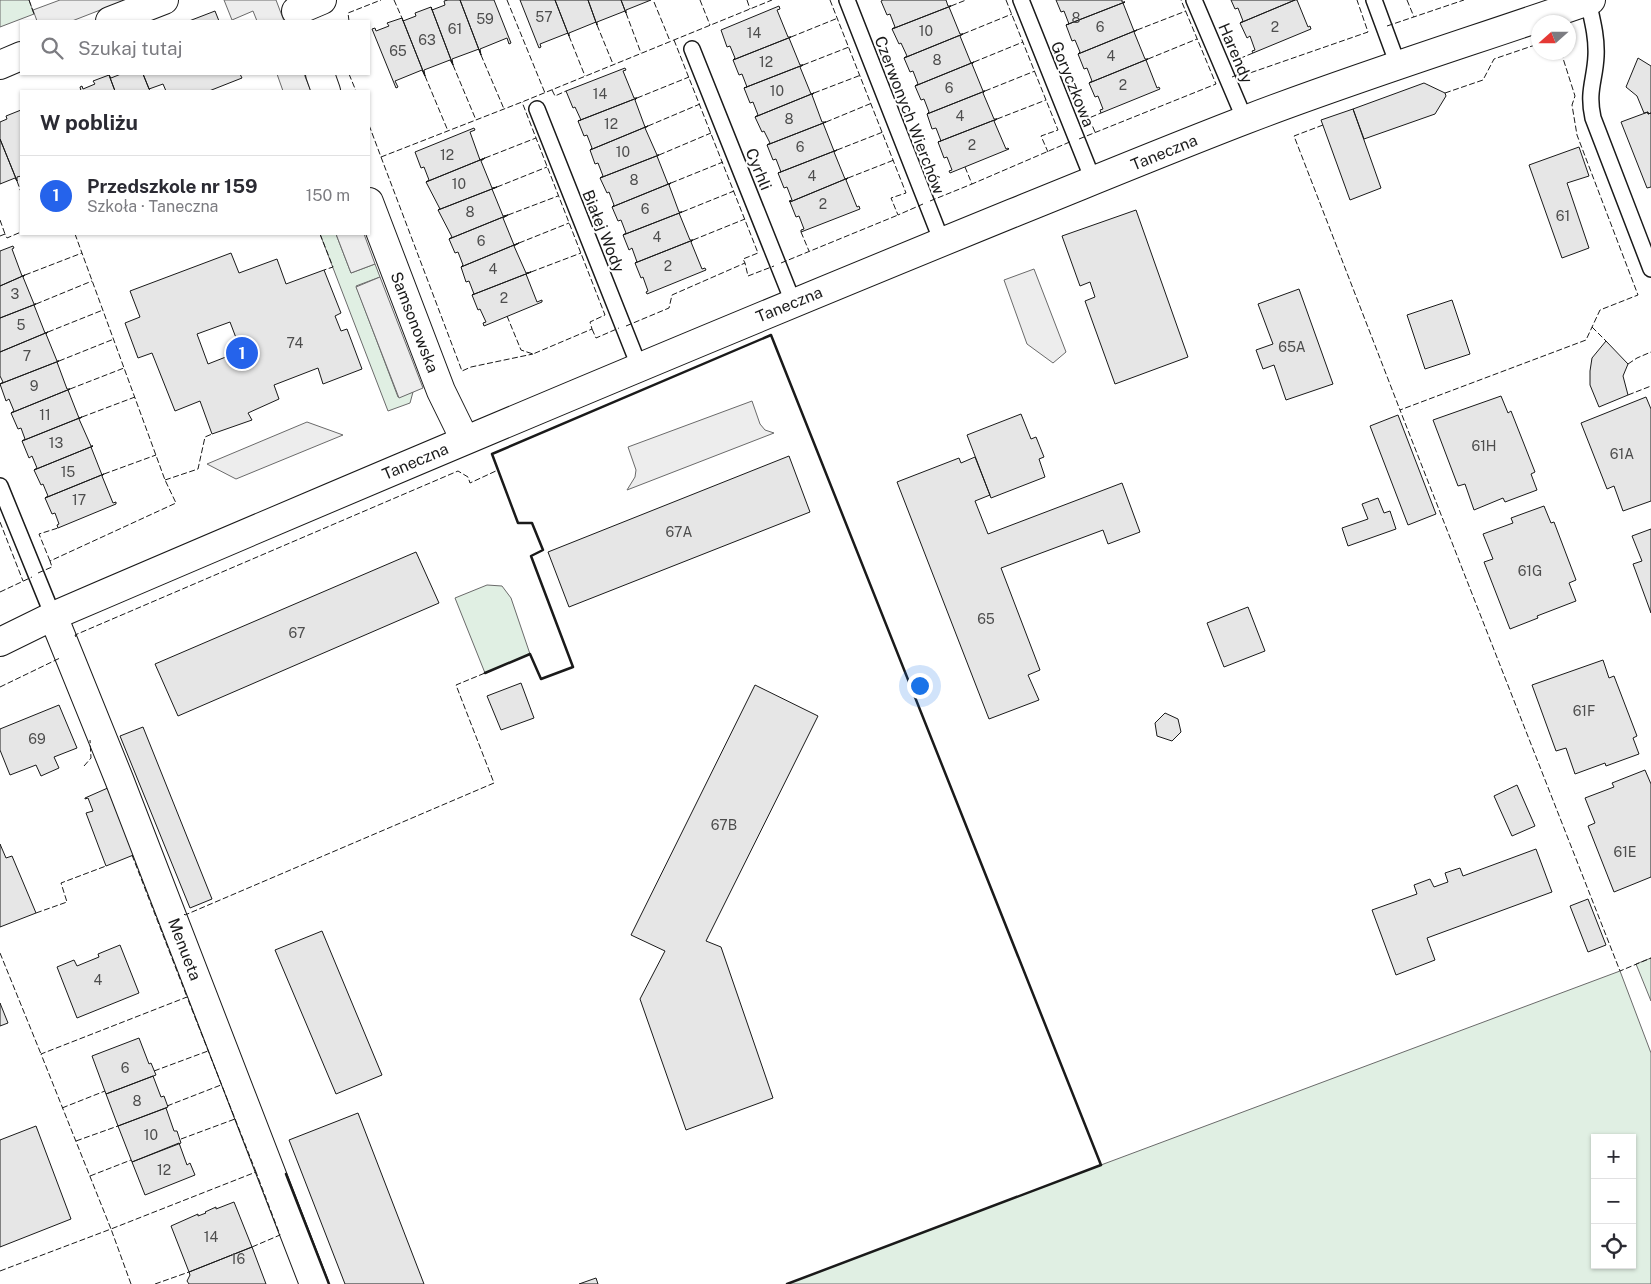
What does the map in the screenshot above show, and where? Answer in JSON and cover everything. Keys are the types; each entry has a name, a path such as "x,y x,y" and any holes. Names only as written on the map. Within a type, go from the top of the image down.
{"street":[{"path":"113,20 164,0"},
{"path":"296,11 322,0"},
{"name":"Taneczna","path":"0,642 53,616 639,366 1093,180 1245,120 1398,65 1589,0"},
{"path":"0,65 20,56"},
{"path":"320,75 326,90"},
{"name":"Samsonowska","path":"370,205 441,391 464,440"},
{"name":"Menueta","path":"53,616 122,788 314,1284"}],"lane":[{"name":"Czerwonych Wierchów","path":"847,0 942,242"},
{"name":"Goryczkowa","path":"1021,0 1093,180"},
{"name":"Harendy","path":"1194,0 1245,120"},
{"path":"1374,0 1398,65"},
{"path":"1589,0 1596,50 1590,103 1593,118 1651,269"},
{"name":"Cyrhli","path":"692,49 793,302"},
{"name":"Białej Wody","path":"537,108 639,366"},
{"path":"0,486 53,616"}],"green space":[{"path":"0,0 29,0 34,14 0,27"},
{"path":"320,235 336,235 351,273 375,264 380,277 356,286 398,397 413,392 410,403 388,411"},
{"path":"487,585 502,586 511,598 530,654 485,673 455,598"},
{"path":"1651,958 1651,1001 1636,964"},
{"path":"1620,971 1651,1053 1651,1284 787,1284"}],"shaded area":[{"path":"60,0 126,0 75,20 37,20 33,10"},
{"path":"224,0 276,0 284,20 257,20 253,11 232,20"},
{"path":"277,75 304,75 311,90 283,90"},
{"path":"336,235 364,235 375,264 351,273"},
{"path":"1034,269 1066,352 1053,363 1027,344 1004,280"},
{"path":"380,277 423,388 399,398 356,287"},
{"path":"752,401 760,424 765,430 774,433 627,490 635,477 636,470 628,447"},
{"path":"307,422 343,435 236,479 207,464"}],"building":[{"path":"460,0 479,49 452,59 453,65 432,10 445,5 444,1"},
{"path":"460,0 494,0 511,43 509,44 507,38 480,49 481,55"},
{"path":"520,0 555,0 568,33 540,44 541,47 539,48"},
{"path":"555,0 588,0 596,22 569,33 569,36"},
{"path":"588,0 621,0 626,13 625,11 597,22 597,25"},
{"path":"621,0 651,0 626,10 626,13"},
{"path":"946,0 948,6 951,6 892,29 895,27 890,14 887,15 881,1"},
{"path":"1056,0 1122,0 1122,2 1125,2 1069,24 1064,11 1061,12"},
{"path":"1231,0 1295,0 1240,23 1243,21 1238,8 1235,9"},
{"path":"1297,0 1308,27 1310,26 1311,29 1253,53 1252,51 1255,50 1250,36 1247,38 1240,23"},
{"path":"1125,2 1123,3 1134,31 1137,30 1078,54 1080,52 1075,40 1072,41 1066,25"},
{"path":"779,6 780,9 777,10 788,37 791,37 733,60 735,58 730,46 727,47 721,30"},
{"path":"951,6 949,7 960,34 963,34 904,58 907,56 892,29"},
{"path":"431,7 453,65 450,60 424,70 425,76 403,21 416,16 415,13"},
{"path":"215,11 219,20 192,20"},
{"path":"402,18 425,76 422,70 395,81 398,87 396,88 372,29 375,28 376,31 389,26 387,23"},
{"path":"1137,30 1134,32 1145,59 1148,59 1089,83 1092,81 1087,68 1084,69 1078,54"},
{"path":"963,34 960,36 971,63 974,62 915,86 918,84 913,71 910,72 904,58"},
{"path":"791,37 789,38 800,65 803,65 747,87 742,74 739,75 733,60"},
{"path":"1638,58 1651,66 1651,113 1648,114 1648,112 1644,113 1637,96 1626,87"},
{"path":"1148,59 1146,60 1157,88 1159,87 1160,89 1101,113 1100,110 1103,109 1098,96 1095,97 1089,83"},
{"path":"974,62 972,64 983,91 985,91 927,114 929,112 924,99 921,100 915,86"},
{"path":"803,65 800,67 811,94 814,93 755,117 758,115 753,102 750,103 744,88"},
{"path":"625,68 626,70 623,71 634,98 637,98 581,120 575,107 573,108 566,91"},
{"path":"109,75 111,78 118,75 143,75 150,90 115,90"},
{"path":"109,75 115,90 81,90 80,87 82,86 83,89 95,84 93,81"},
{"path":"143,75 240,75 242,78 212,90 166,90 163,84 149,89"},
{"path":"1424,83 1445,93 1446,96 1435,114 1364,139 1353,109"},
{"path":"985,91 983,93 994,119 997,119 941,141 936,128 932,129 927,114"},
{"path":"814,93 812,95 822,122 826,122 767,145 770,143 755,117"},
{"path":"637,98 635,100 645,127 648,126 590,150 592,148 587,135 584,136 578,121"},
{"path":"1353,109 1381,188 1350,200 1321,120"},
{"path":"20,110 20,176 17,177 17,181 0,139 0,122 7,119 6,116"},
{"path":"1648,112 1648,114 1651,113 1651,187 1647,188 1621,122"},
{"path":"997,119 994,121 1006,149 1009,149 950,173 949,171 952,170 947,157 944,158 938,142"},
{"path":"823,123 834,151 837,150 781,172 776,159 773,160 767,145"},
{"path":"648,126 645,128 657,155 659,155 600,178 603,176 598,163 595,164 590,150"},
{"path":"474,128 475,130 470,132 480,160 485,158 426,182 429,180 424,167 421,168 415,152"},
{"path":"0,139 17,181 15,178 0,184"},
{"path":"1579,147 1589,176 1567,183 1589,248 1562,258 1529,165"},
{"path":"837,150 834,152 845,179 848,178 790,202 792,200 787,187 784,188 778,173"},
{"path":"659,155 657,156 668,184 671,183 612,207 614,205 609,192 607,193 600,178"},
{"path":"485,158 481,161 492,188 497,187 438,210 440,209 426,182"},
{"path":"848,178 846,180 857,207 859,206 860,209 801,232 804,229 799,216 796,217 790,202"},
{"path":"671,183 669,185 679,212 682,212 623,235 626,233 621,220 618,221 612,207"},
{"path":"497,187 492,189 503,216 508,215 449,239 452,237 438,210"},
{"path":"1136,210 1188,357 1115,384 1085,301 1095,297 1090,282 1080,286 1062,236"},
{"path":"679,213 690,240 693,240 635,263 637,262 632,248 629,250 623,235"},
{"path":"508,215 503,218 514,245 519,243 461,267 463,265 458,252 455,253 449,239"},
{"path":"693,240 691,242 702,269 705,268 706,270 647,294 646,292 648,291 643,277 641,278 635,263"},
{"path":"519,243 514,246 526,273 531,272 472,295 474,294 469,281 466,282 461,267"},
{"path":"13,246 14,248 12,249 22,276 25,275 0,286 0,251"},
{"path":"231,253 239,273 277,259 286,284 324,270 341,313 335,316 341,331 347,329 362,369 323,384 318,368 274,385 279,399 248,413 252,420 212,434 200,401 175,411 152,353 138,358 125,323 140,317 130,291","holes":["230,322 241,351 208,364 197,334"]},
{"path":"531,272 526,274 537,302 542,300 542,302 484,326 483,323 486,322 480,309 478,310 472,295"},
{"path":"25,275 23,277 34,304 36,304 0,318 0,286"},
{"path":"1299,289 1333,384 1286,400 1274,365 1263,369 1256,350 1273,344 1258,304"},
{"path":"1452,300 1470,354 1425,369 1407,315"},
{"path":"36,304 34,305 45,333 48,332 0,352 0,318"},
{"path":"48,332 46,334 57,361 59,361 0,384 3,382 0,376 0,352"},
{"path":"1606,341 1628,364 1623,376 1628,395 1599,407 1590,385 1590,371 1592,358"},
{"path":"59,361 57,362 67,389 70,389 11,413 14,411 9,399 6,401 0,384"},
{"path":"70,389 68,390 79,418 82,417 22,441 25,439 21,428 18,429 11,413"},
{"path":"1501,396 1508,413 1511,411 1535,472 1531,474 1537,490 1505,502 1503,498 1474,510 1465,484 1458,486 1433,420"},
{"path":"1646,397 1651,409 1651,501 1623,511 1614,486 1607,489 1581,423"},
{"path":"1021,414 1031,439 1036,437 1044,457 1039,459 1045,477 991,498 967,435"},
{"path":"1398,415 1436,514 1408,525 1370,426"},
{"path":"82,417 79,419 91,446 93,446 34,470 37,468 32,456 29,458 22,441"},
{"path":"93,446 91,447 102,475 45,498 48,496 34,470"},
{"path":"789,456 810,512 569,607 548,552"},
{"path":"975,457 990,495 975,501 988,534 1122,483 1140,532 1108,544 1103,530 1001,568 1040,670 1028,675 1039,700 989,719 897,482 959,458 961,463"},
{"path":"104,474 102,476 113,503 116,502 116,504 58,528 57,525 59,524 55,513 52,514 45,498"},
{"path":"1378,498 1384,513 1390,511 1396,529 1348,546 1342,528 1368,519 1362,504"},
{"path":"1544,506 1551,523 1554,522 1576,580 1569,583 1576,601 1510,629 1484,562 1493,559 1483,534 1513,523 1511,518"},
{"path":"1651,529 1651,613 1633,564 1642,561 1632,536"},
{"path":"416,552 439,603 178,716 155,664"},
{"path":"1248,607 1265,651 1224,667 1207,623"},
{"path":"1603,660 1609,678 1614,676 1637,736 1633,738 1639,754 1606,766 1605,763 1575,774 1566,748 1556,751 1532,685"},
{"path":"521,683 534,718 501,730 487,696"},
{"path":"755,685 818,716 706,941 721,947 773,1098 686,1130 640,999 665,951 631,935"},
{"path":"59,705 77,748 54,757 59,768 41,776 36,765 10,775 0,750 0,729"},
{"path":"1165,713 1178,719 1181,732 1172,741 1157,736 1155,723"},
{"path":"143,727 212,899 190,908 120,736"},
{"path":"1645,770 1651,784 1651,877 1614,892 1588,826 1595,823 1585,798 1614,787 1612,783"},
{"path":"1517,785 1535,826 1512,836 1494,796"},
{"path":"110,787 136,854 106,866 86,813 93,811 88,798 85,798"},
{"path":"0,844 6,858 12,856 36,913 0,927"},
{"path":"1536,849 1552,892 1427,938 1435,960 1396,975 1372,910 1417,894 1414,885 1430,879 1434,887 1448,882 1445,873 1460,868 1463,876"},
{"path":"1588,899 1606,945 1588,952 1570,906"},
{"path":"322,931 382,1075 336,1094 275,950"},
{"path":"120,945 139,993 77,1018 57,967 74,960 77,966 99,957 98,954"},
{"path":"0,1003 8,1023 0,1026"},
{"path":"139,1038 149,1064 151,1063 156,1075 106,1094 92,1056"},
{"path":"153,1076 161,1097 164,1096 168,1107 118,1126 106,1094"},
{"path":"166,1108 174,1131 177,1131 181,1143 132,1162 118,1126"},
{"path":"358,1113 424,1284 345,1284 289,1140"},
{"path":"36,1126 71,1219 0,1247 0,1140"},
{"path":"179,1143 187,1165 190,1163 195,1175 145,1195 132,1162"},
{"path":"234,1202 252,1247 189,1272 171,1226 198,1214 198,1216 206,1213 216,1207 216,1209"},
{"path":"252,1247 266,1284 189,1284 187,1281 190,1275 189,1272"},
{"path":"596,1278 598,1284 579,1284"}],"fence":[{"path":"29,0 34,14"},
{"path":"349,20 348,13 381,0"},
{"path":"394,0 402,18"},
{"path":"507,0 545,93"},
{"path":"700,0 710,25"},
{"path":"747,0 750,9"},
{"path":"370,128 381,157 772,0"},
{"path":"830,0 906,193 891,198 898,215 923,204"},
{"path":"951,6 966,0"},
{"path":"1006,0 1058,130 1041,136 1048,152"},
{"path":"1079,139 1216,84 1181,0"},
{"path":"1253,53 1241,58 1247,74 1368,32 1357,0"},
{"path":"1407,0 1414,17"},
{"path":"1387,26 1464,0"},
{"path":"654,2 670,41"},
{"path":"1137,30 1186,11"},
{"path":"626,13 641,53"},
{"path":"963,34 1012,14"},
{"path":"791,37 838,18"},
{"path":"597,25 613,64"},
{"path":"569,36 585,76"},
{"path":"1148,59 1197,39"},
{"path":"674,40 758,253 743,259 745,263"},
{"path":"974,62 1023,42"},
{"path":"1445,93 1483,80 1494,59 1531,46"},
{"path":"803,65 849,47"},
{"path":"481,55 504,109"},
{"path":"1564,60 1575,96 1572,105 1577,135 1638,295 1600,310 1586,340 1400,410 1620,971 1651,958"},
{"path":"453,65 476,120"},
{"path":"985,91 1035,71"},
{"path":"1232,77 1246,71"},
{"path":"349,75 356,90"},
{"path":"814,93 861,75"},
{"path":"425,76 448,131"},
{"path":"637,98 689,77"},
{"path":"552,90 555,96 566,91"},
{"path":"997,119 1046,100"},
{"path":"507,316 521,350 533,354 592,329 590,322 605,315 522,102"},
{"path":"826,122 872,103"},
{"path":"648,126 700,104"},
{"path":"1095,132 1089,118 1101,113"},
{"path":"1323,125 1294,136 1400,410"},
{"path":"837,150 883,132"},
{"path":"659,155 711,133"},
{"path":"485,158 536,138"},
{"path":"965,167 972,184 1072,141"},
{"path":"381,157 462,371 471,367 533,354"},
{"path":"848,178 894,160"},
{"path":"671,183 723,162"},
{"path":"497,187 547,167"},
{"path":"17,181 20,189"},
{"path":"930,201 972,184"},
{"path":"682,212 734,191"},
{"path":"508,215 558,196"},
{"path":"781,263 898,215"},
{"path":"693,240 745,219"},
{"path":"0,220 5,234"},
{"path":"519,243 569,223"},
{"path":"0,236 5,234 7,238 20,232"},
{"path":"801,232 809,251"},
{"path":"38,573 52,567 50,561 176,503 165,480 75,235"},
{"path":"320,235 333,267 324,270"},
{"path":"25,275 82,253"},
{"path":"531,272 581,253"},
{"path":"626,326 669,308 672,295 745,263 748,276 774,266"},
{"path":"36,304 92,281"},
{"path":"48,332 103,310"},
{"path":"1592,327 1606,341"},
{"path":"592,329 596,338 619,328"},
{"path":"59,361 114,339"},
{"path":"1628,364 1651,352"},
{"path":"70,389 124,368"},
{"path":"1628,395 1651,386"},
{"path":"82,417 135,397"},
{"path":"165,480 198,469 205,437 212,434"},
{"path":"104,474 156,455"},
{"path":"76,637 75,635 458,471 468,477 470,483 498,470"},
{"path":"0,522 23,581"},
{"path":"50,561 39,534 58,528"},
{"path":"0,592 32,577"},
{"path":"0,687 60,658"},
{"path":"184,914 494,783 456,685 485,673"},
{"path":"84,766 91,758 90,740"},
{"path":"132,855 187,997"},
{"path":"36,913 67,902 61,883 106,866"},
{"path":"0,953 41,1054"},
{"path":"0,1271 111,1229 41,1054 187,997 256,1172"},
{"path":"154,1071 208,1051"},
{"path":"167,1106 221,1085"},
{"path":"62,1108 105,1091"},
{"path":"181,1139 235,1119"},
{"path":"76,1141 118,1126"},
{"path":"90,1176 131,1160"},
{"path":"131,1284 111,1229 256,1172 280,1235 252,1247"},
{"path":"155,1284 189,1272"}],"wall":[{"path":"485,673 530,654 541,679 573,667 531,556 543,550 532,523 518,523 492,454 771,335 1101,1165 787,1284"},
{"path":"286,1174 329,1284"}],"place":[{"name":"Przedszkole nr 159","path":"242,353"}]}
